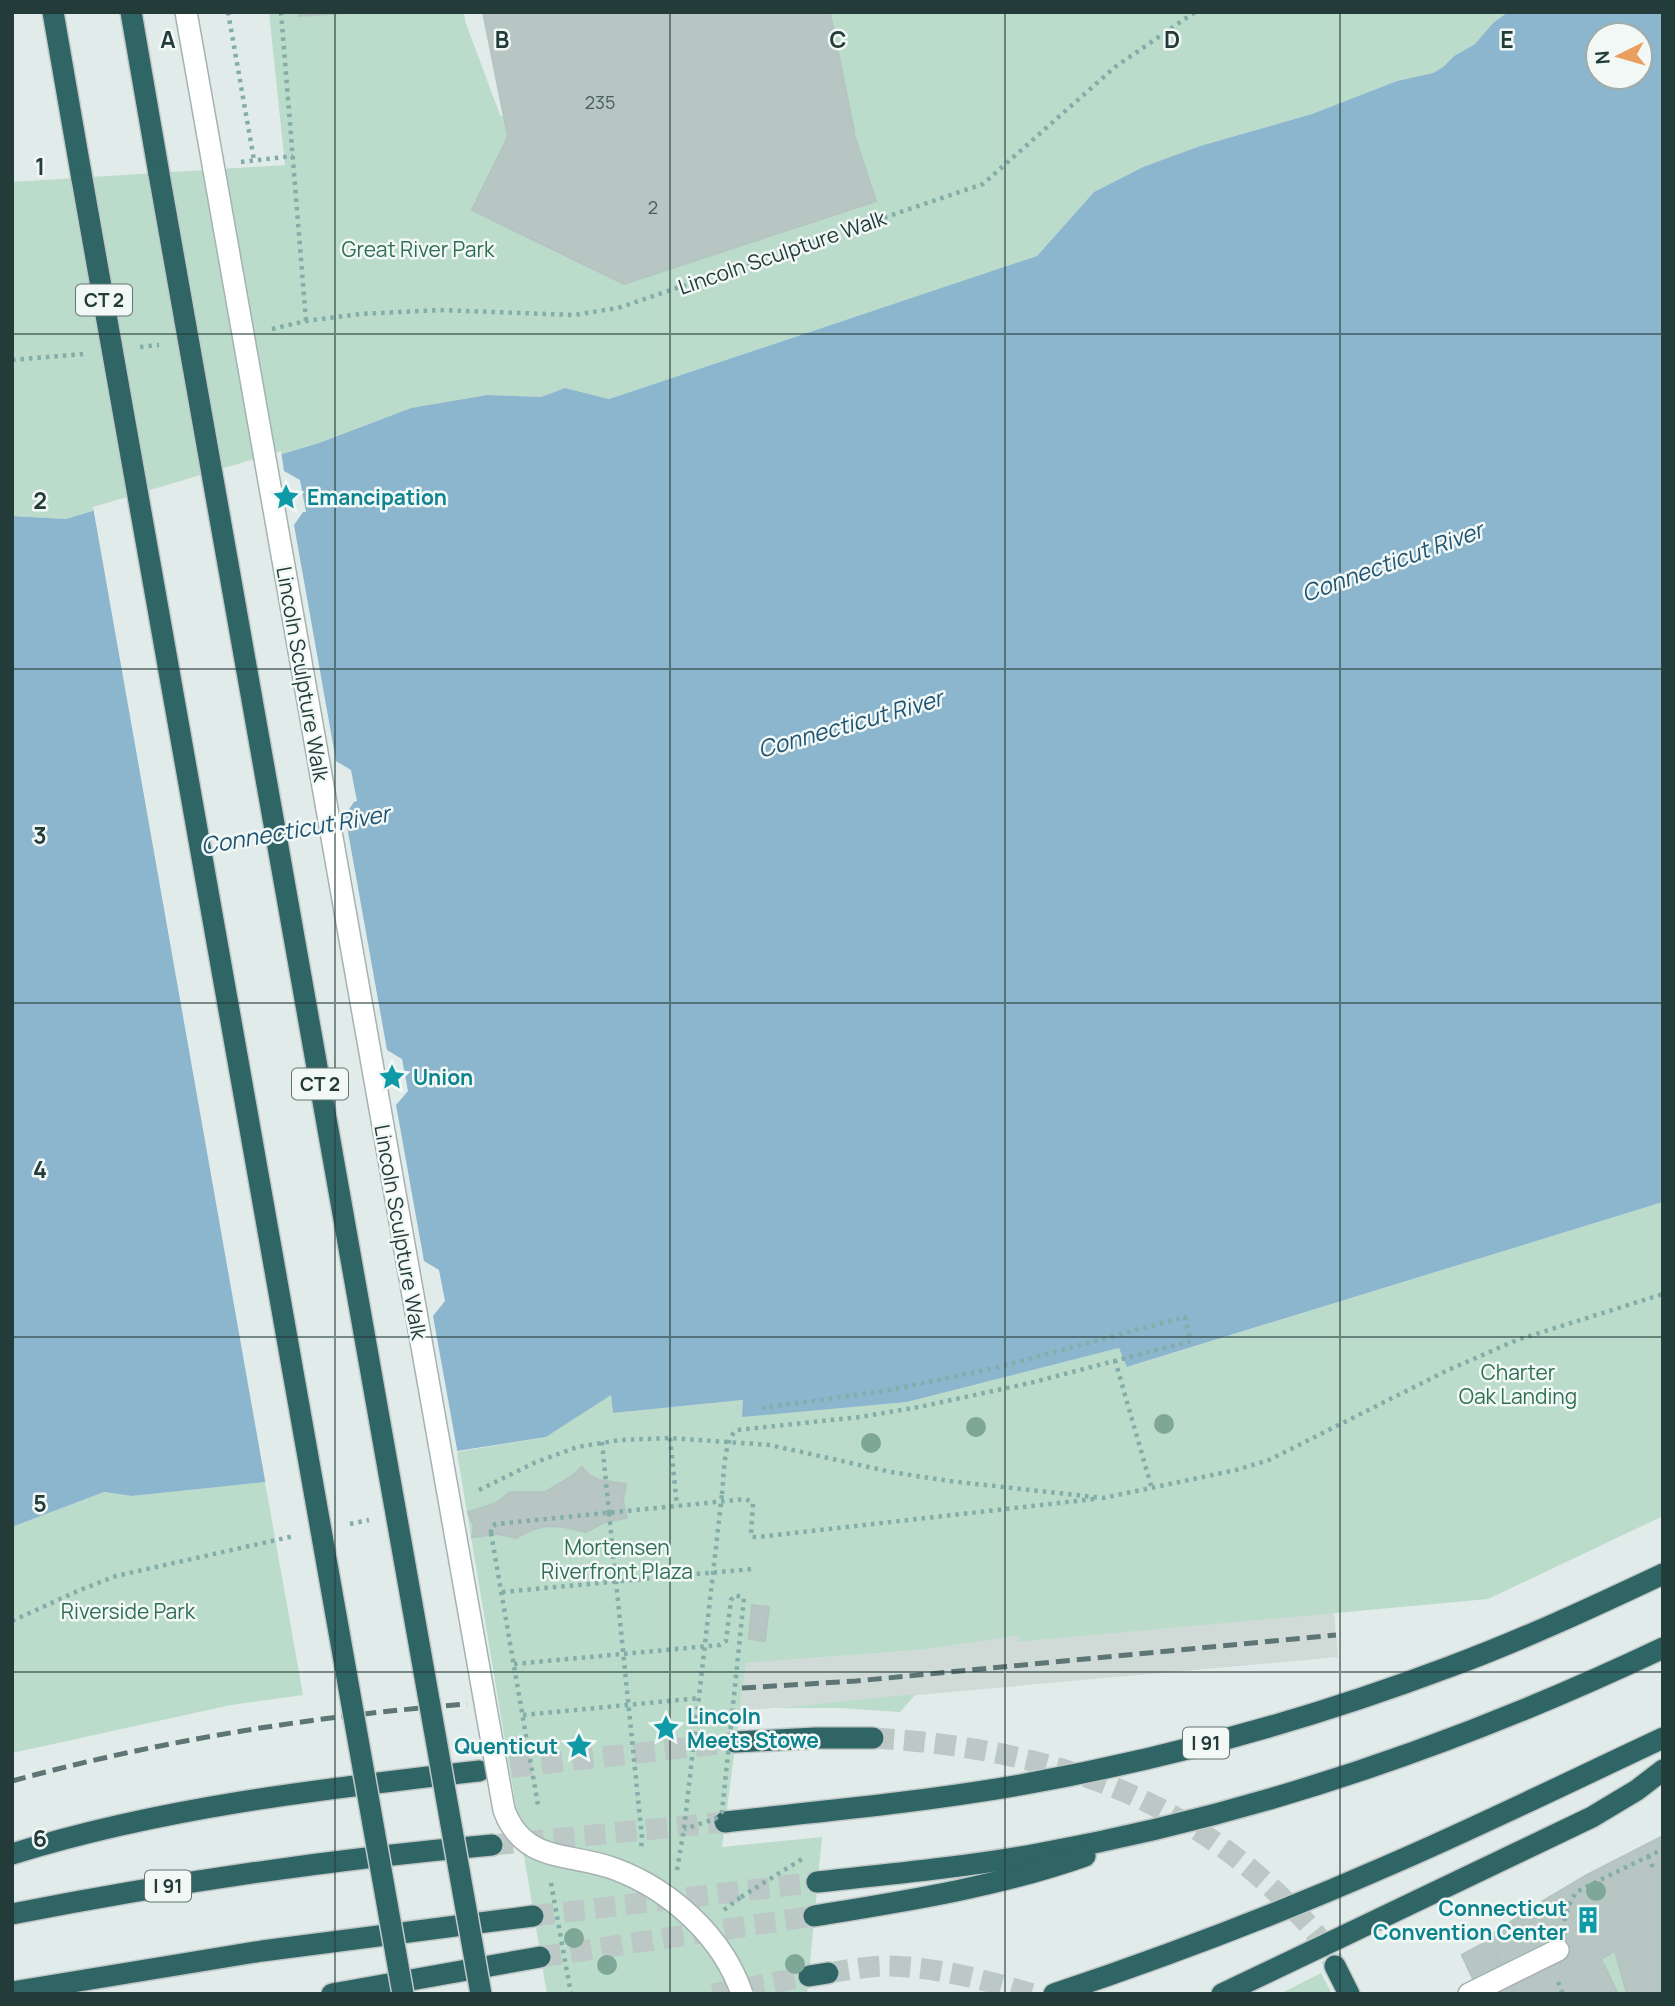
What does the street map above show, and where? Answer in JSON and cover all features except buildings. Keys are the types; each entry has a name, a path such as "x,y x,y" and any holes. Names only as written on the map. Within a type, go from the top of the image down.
{"highway":[{"name":"CT 2","path":"53,12 403,1994"},
{"name":"CT 2","path":"131,12 481,1994"},
{"name":"I 91","path":"725,1822 1018,1785 1114,1766 1260,1729 1339,1706 1452,1666 1663,1574"},
{"path":"817,1882 1036,1854 1155,1829 1266,1799 1417,1751 1564,1693 1663,1648"},
{"path":"735,1742 873,1738"},
{"path":"1054,1994 1131,1968 1301,1903 1486,1822 1663,1738"},
{"path":"1222,1994 1592,1817 1637,1790 1663,1770"},
{"path":"12,1854 60,1839 179,1813 347,1786 479,1771"},
{"path":"814,1916 957,1892 1007,1880 1111,1847 1155,1829"},
{"name":"I 91","path":"12,1914 324,1862 492,1845"},
{"path":"12,1992 262,1951 533,1916"},
{"path":"332,1994 541,1957"},
{"path":"1335,1966 1349,1994"}],"street":[{"name":"Lincoln Sculpture Walk","path":"186,12 501,1797 508,1821 514,1831 530,1846 545,1853 584,1859 634,1878 686,1912 710,1937 729,1965 742,1994"},
{"path":"1474,1992 1558,1950"}],"path":[{"path":"229,12 254,160 293,156"},
{"path":"281,12 306,321"},
{"name":"Lincoln Sculpture Walk","path":"268,329 360,314 440,310 574,315 618,308 984,184 1115,67 1195,12"},
{"path":"12,360 68,356"},
{"path":"571,1994 491,1534 493,1525 746,1499 752,1501 754,1506 751,1534 758,1537 1014,1509 1152,1489 1269,1460 1448,1370 1517,1340 1663,1294"},
{"path":"663,1895 677,1871 684,1829 728,1441 733,1433 743,1428 811,1423 919,1407 1030,1383 1191,1341 1185,1317 999,1367 936,1381 762,1408"},
{"path":"1115,1360 1152,1489"},
{"path":"478,1490 553,1455 602,1442 670,1438 770,1445 937,1480 1103,1498"},
{"path":"670,1438 677,1506"},
{"path":"602,1442 642,1838 634,1878"},
{"path":"349,1525 375,1519"},
{"path":"12,1621 116,1576 297,1536"},
{"path":"502,1592 752,1569"},
{"path":"514,1664 724,1644 731,1600 734,1595 744,1598 722,1812 715,1819 684,1829"},
{"path":"523,1714 700,1698"},
{"path":"1563,1994 1556,1971 1558,1950 1569,1905 1576,1892 1663,1849"},
{"path":"1648,1856 1653,1868"},
{"path":"731,1905 802,1859"}],"shaded area":[{"path":"1334,1612 1338,1657 740,1711 746,1663 919,1650 1022,1634 1018,1642"}],"green space":[{"name":"Great River Park","path":"269,12 464,12 500,115 646,188 852,122 831,12 1508,12 1493,23 1475,44 1433,73 1397,81 1312,114 1200,146 1143,167 1094,192 1037,256 609,399 565,388 541,397 487,395 411,408 319,443 66,519 12,516 12,182 285,165"},
{"path":"1663,1202 1663,1516 1488,1599 1017,1642 1021,1635 919,1650 746,1663 722,1847 822,1837 807,1994 547,1994 457,1452 546,1437 611,1394 613,1413 744,1400 743,1416 907,1402 1119,1348 1128,1367"},
{"name":"Riverside Park","path":"265,1482 303,1695 231,1705 12,1753 12,1527 104,1492 132,1496"},
{"path":"916,1694 900,1712 777,1708"},
{"path":"1615,1951 1627,1994 1618,1994 1601,1959"},
{"path":"1321,1973 1332,1994 1280,1994"}],"water":[{"name":"Connecticut River","path":"1508,12 1663,12 1663,1202 1127,1367 1119,1348 907,1402 742,1417 743,1400 613,1413 611,1395 546,1437 457,1451 454,1435 265,1482 132,1496 104,1492 12,1527 12,516 66,519 319,443 411,408 487,395 541,397 565,388 609,399 1037,256 1094,192 1143,167 1200,146 1312,114 1397,81 1433,73 1475,44 1493,23"}],"pier":[{"path":"281,451 284,471 300,480 306,512 303,512 294,525 336,761 351,770 357,801 345,815 387,1050 402,1059 408,1091 396,1105 424,1261 439,1270 445,1301 433,1316 458,1455 454,1453 451,1438 266,1486 93,507"}],"tunnel":[{"path":"873,1738 929,1743 1038,1762 1139,1798 1187,1824 1232,1855 1300,1916 1322,1942 1333,1961"},
{"path":"480,1771 735,1742"},
{"path":"492,1845 725,1822"},
{"path":"533,1916 817,1882"},
{"path":"540,1957 814,1916"},
{"path":"828,1973 873,1967 906,1967 961,1975 1033,1994"},
{"path":"713,1994 809,1976"}],"railway":[{"path":"742,1688 856,1681 1336,1635"},
{"path":"12,1781 124,1753 238,1732 352,1715 467,1704"}],"place":[{"name":"Emancipation","path":"286,497"},
{"name":"Union","path":"392,1077"},
{"name":"Lincoln Meets Stowe","path":"666,1728"},
{"name":"Quenticut","path":"579,1746"},
{"name":"Connecticut Convention Center","path":"1588,1920"}],"park label":[{"name":"Charter Oak Landing","path":"1518,1384"},
{"name":"Mortensen Riverfront Plaza","path":"617,1559"}]}
